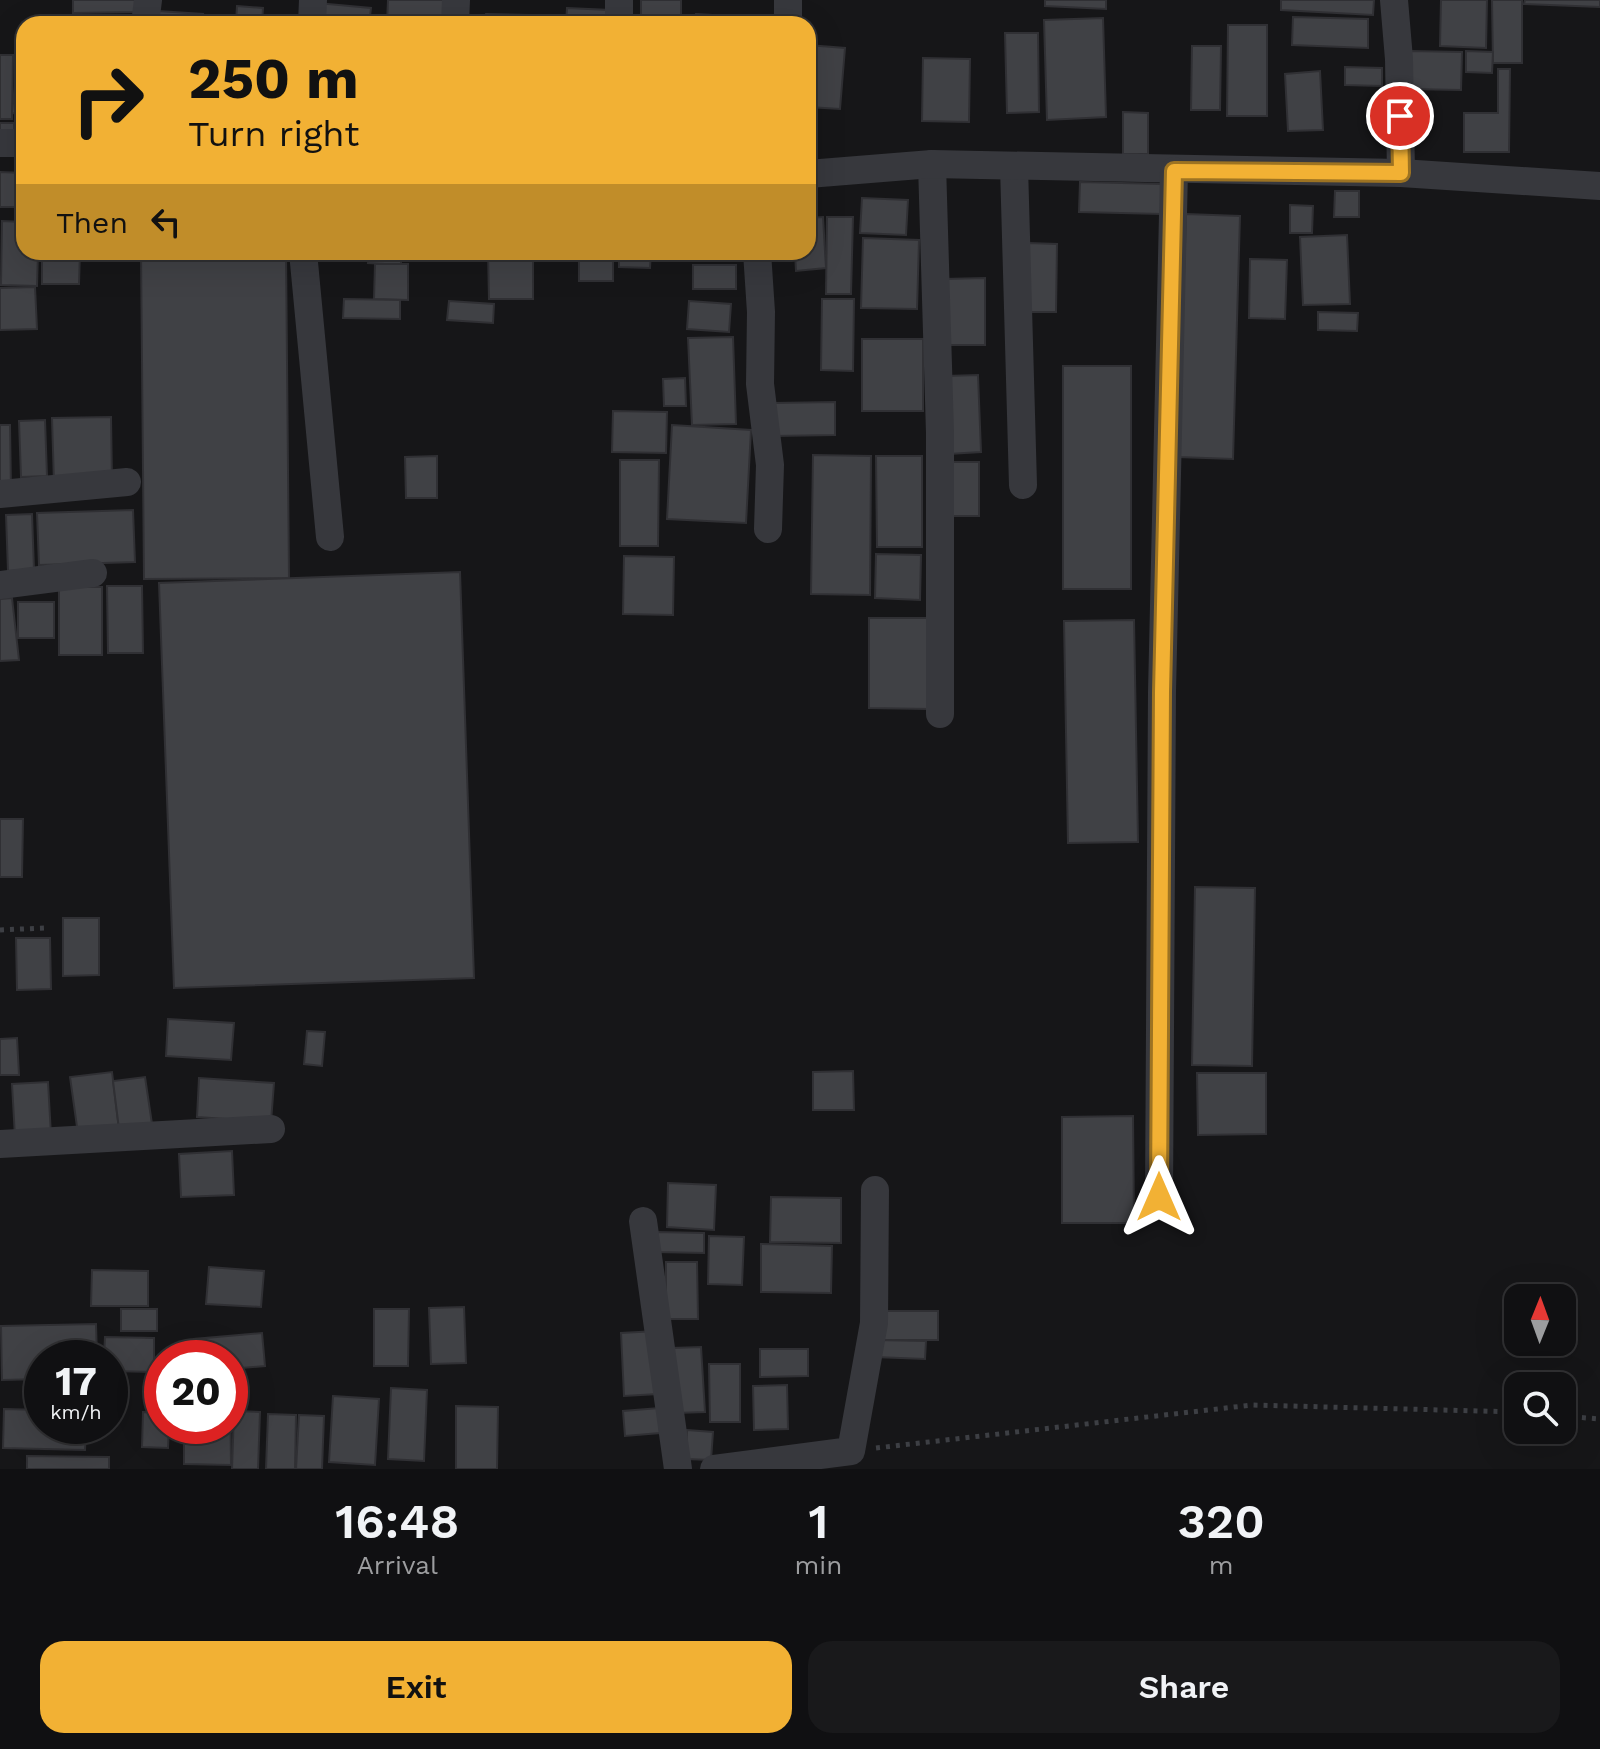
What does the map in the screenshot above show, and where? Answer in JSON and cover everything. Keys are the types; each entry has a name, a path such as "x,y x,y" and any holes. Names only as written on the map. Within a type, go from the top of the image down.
{"street":[{"path":"1394,0 1399,59 1401,173"},
{"path":"816,173 932,164 1401,173 1600,186"},
{"path":"932,164 940,433 940,714"},
{"path":"1014,166 1023,485"},
{"path":"1159,1197 1162,677 1174,171"},
{"path":"304,260 330,537"},
{"path":"758,260 761,312 760,384 770,465 768,529"},
{"path":"0,494 127,482"},
{"path":"0,585 93,573"},
{"path":"0,1144 271,1129"},
{"path":"714,1469 851,1451 874,1323 875,1190"},
{"path":"643,1221 678,1469"}],"path":[{"path":"0,930 44,928"},
{"path":"851,1451 1252,1405 1504,1412"},
{"path":"1576,1417 1600,1419"}],"building":[{"path":"73,0 136,0 136,12 73,13"},
{"path":"388,0 454,0 453,16 387,16"},
{"path":"641,0 681,0 681,16 641,16"},
{"path":"1045,0 1106,0 1106,9 1045,6"},
{"path":"1281,0 1374,0 1373,15 1281,10"},
{"path":"1441,0 1487,0 1486,48 1440,46"},
{"path":"1492,0 1522,0 1522,63 1493,63"},
{"path":"1525,0 1600,0 1600,7 1524,4"},
{"path":"317,3 371,8 370,16 316,16"},
{"path":"237,6 263,8 262,16 236,16"},
{"path":"567,8 610,10 610,16 566,16"},
{"path":"158,11 203,14 203,16 158,16"},
{"path":"486,14 528,15 528,16"},
{"path":"1293,17 1368,19 1368,48 1292,45"},
{"path":"1103,18 1106,117 1047,120 1044,20"},
{"path":"1228,25 1267,25 1267,116 1227,116"},
{"path":"1005,33 1038,33 1039,112 1007,113"},
{"path":"816,46 845,48 840,109 816,108"},
{"path":"1192,46 1221,46 1220,110 1191,110"},
{"path":"1410,51 1462,52 1461,90 1410,89"},
{"path":"1466,51 1493,52 1492,73 1466,72"},
{"path":"0,55 13,55 12,119 0,119"},
{"path":"923,58 970,59 969,122 922,121"},
{"path":"1345,67 1382,68 1382,86 1345,85"},
{"path":"1498,69 1510,69 1509,152 1464,152 1464,113 1498,113"},
{"path":"1320,71 1323,130 1288,131 1285,74"},
{"path":"16,76 16,113 12,113"},
{"path":"1123,112 1148,113 1148,154 1123,154"},
{"path":"0,123 14,123 14,141 0,141"},
{"path":"0,172 16,173 16,207 0,207"},
{"path":"1080,182 1163,184 1162,214 1079,212"},
{"path":"1335,191 1359,191 1359,217 1334,217"},
{"path":"862,198 908,200 906,235 860,233"},
{"path":"1290,205 1313,206 1312,233 1290,233"},
{"path":"1186,214 1240,216 1233,459 1178,457"},
{"path":"816,217 823,217 826,268 796,271 795,260 816,260"},
{"path":"827,217 853,217 851,294 826,294"},
{"path":"2,221 16,222 16,260 38,260 37,286 1,285"},
{"path":"1347,235 1350,304 1303,305 1300,237"},
{"path":"863,238 919,240 917,309 861,308"},
{"path":"1028,243 1057,244 1056,312 1027,312"},
{"path":"1250,259 1287,260 1285,319 1249,318"},
{"path":"42,260 80,260 79,284 42,284"},
{"path":"141,260 286,260 289,578 144,579"},
{"path":"368,260 401,260 401,265 368,263"},
{"path":"488,260 533,260 533,299 489,299"},
{"path":"579,260 613,260 613,281 579,281"},
{"path":"619,260 650,260 650,268 619,267"},
{"path":"375,264 408,264 408,300 374,299"},
{"path":"693,265 736,265 736,289 693,289"},
{"path":"985,278 985,345 944,345 944,279"},
{"path":"35,287 37,329 0,330 0,288"},
{"path":"344,299 400,300 400,319 343,318"},
{"path":"822,299 854,299 853,371 821,370"},
{"path":"449,301 494,304 493,323 447,320"},
{"path":"689,301 731,304 729,332 687,329"},
{"path":"1318,312 1358,313 1357,331 1318,330"},
{"path":"733,337 736,424 692,425 688,338"},
{"path":"862,339 923,339 923,411 862,411"},
{"path":"1063,366 1131,366 1131,589 1063,589"},
{"path":"978,375 981,452 949,454 946,376"},
{"path":"685,378 686,406 664,406 663,379"},
{"path":"835,402 835,435 774,436 774,403"},
{"path":"613,411 667,412 666,453 612,452"},
{"path":"111,417 112,482 54,483 52,418"},
{"path":"45,420 47,476 21,477 19,421"},
{"path":"0,425 10,425 11,491 0,491"},
{"path":"672,425 751,430 746,523 667,519"},
{"path":"813,455 871,456 870,595 811,594"},
{"path":"437,456 437,498 406,498 405,457"},
{"path":"876,456 922,456 922,547 877,547"},
{"path":"620,460 659,460 658,546 620,546"},
{"path":"946,462 979,462 979,516 946,516"},
{"path":"133,510 135,562 39,565 37,513"},
{"path":"32,514 34,570 8,571 6,515"},
{"path":"876,554 921,555 920,600 875,598"},
{"path":"624,556 674,557 673,615 623,614"},
{"path":"460,572 474,978 174,988 159,583"},
{"path":"107,586 142,586 143,653 108,653"},
{"path":"59,587 102,587 102,655 59,655"},
{"path":"12,598 19,660 0,661 0,599"},
{"path":"18,602 54,602 54,638 18,638"},
{"path":"869,618 930,618 929,709 869,708"},
{"path":"1134,620 1138,842 1068,843 1064,621"},
{"path":"0,819 23,819 22,877 0,877"},
{"path":"1195,887 1255,888 1252,1066 1192,1065"},
{"path":"63,918 99,918 99,975 63,976"},
{"path":"16,938 50,938 51,989 17,990"},
{"path":"168,1019 234,1023 231,1060 166,1056"},
{"path":"307,1031 325,1032 322,1066 304,1064"},
{"path":"17,1038 19,1075 0,1075 0,1039"},
{"path":"853,1071 854,1110 813,1110 813,1072"},
{"path":"112,1072 119,1129 78,1134 70,1077"},
{"path":"1197,1073 1266,1073 1266,1134 1198,1135"},
{"path":"145,1077 152,1124 119,1129 113,1081"},
{"path":"199,1078 274,1083 271,1122 197,1117"},
{"path":"48,1082 51,1135 15,1137 12,1084"},
{"path":"1133,1116 1134,1223 1062,1223 1062,1117"},
{"path":"232,1151 234,1195 181,1197 179,1154"},
{"path":"668,1183 716,1185 714,1230 667,1227"},
{"path":"771,1197 841,1198 841,1243 770,1242"},
{"path":"656,1232 704,1233 704,1253 656,1252"},
{"path":"709,1236 744,1237 742,1285 708,1284"},
{"path":"761,1244 832,1246 831,1293 761,1292"},
{"path":"666,1262 697,1262 698,1319 666,1319"},
{"path":"209,1267 264,1271 261,1307 206,1304"},
{"path":"92,1270 148,1271 148,1306 91,1306"},
{"path":"464,1307 466,1363 431,1364 429,1308"},
{"path":"121,1309 157,1309 157,1331 121,1331"},
{"path":"374,1309 409,1309 408,1366 374,1366"},
{"path":"880,1311 938,1311 938,1340 880,1340"},
{"path":"96,1324 96,1340 24,1340 24,1379 2,1380 1,1326"},
{"path":"656,1331 658,1394 624,1396 621,1333"},
{"path":"262,1333 265,1366 248,1367 248,1340 194,1339"},
{"path":"105,1337 154,1338 144,1340 144,1372 128,1371 128,1340 105,1340"},
{"path":"875,1340 926,1341 925,1359 875,1357"},
{"path":"701,1347 705,1412 676,1413 672,1348"},
{"path":"760,1349 808,1349 808,1376 760,1377"},
{"path":"709,1364 740,1364 740,1422 710,1422"},
{"path":"787,1385 788,1429 754,1430 753,1386"},
{"path":"391,1388 427,1390 424,1461 388,1459"},
{"path":"333,1396 379,1399 375,1465 329,1462"},
{"path":"456,1406 498,1407 497,1469 456,1469"},
{"path":"659,1408 660,1433 625,1436 623,1411"},
{"path":"4,1409 24,1410 24,1444 85,1444 85,1450 3,1448"},
{"path":"143,1412 144,1444 168,1444 168,1448 142,1447"},
{"path":"248,1412 260,1412 258,1469 232,1469 233,1444 248,1444"},
{"path":"268,1414 296,1415 295,1469 266,1469"},
{"path":"299,1415 324,1416 322,1469 296,1469"},
{"path":"687,1430 713,1432 711,1460 686,1459"},
{"path":"184,1444 231,1444 231,1465 184,1464"},
{"path":"27,1456 109,1457 109,1469 27,1469"}],"route":[{"path":"1159,1197 1162,692 1174,171 1401,173 1400,116"}]}
